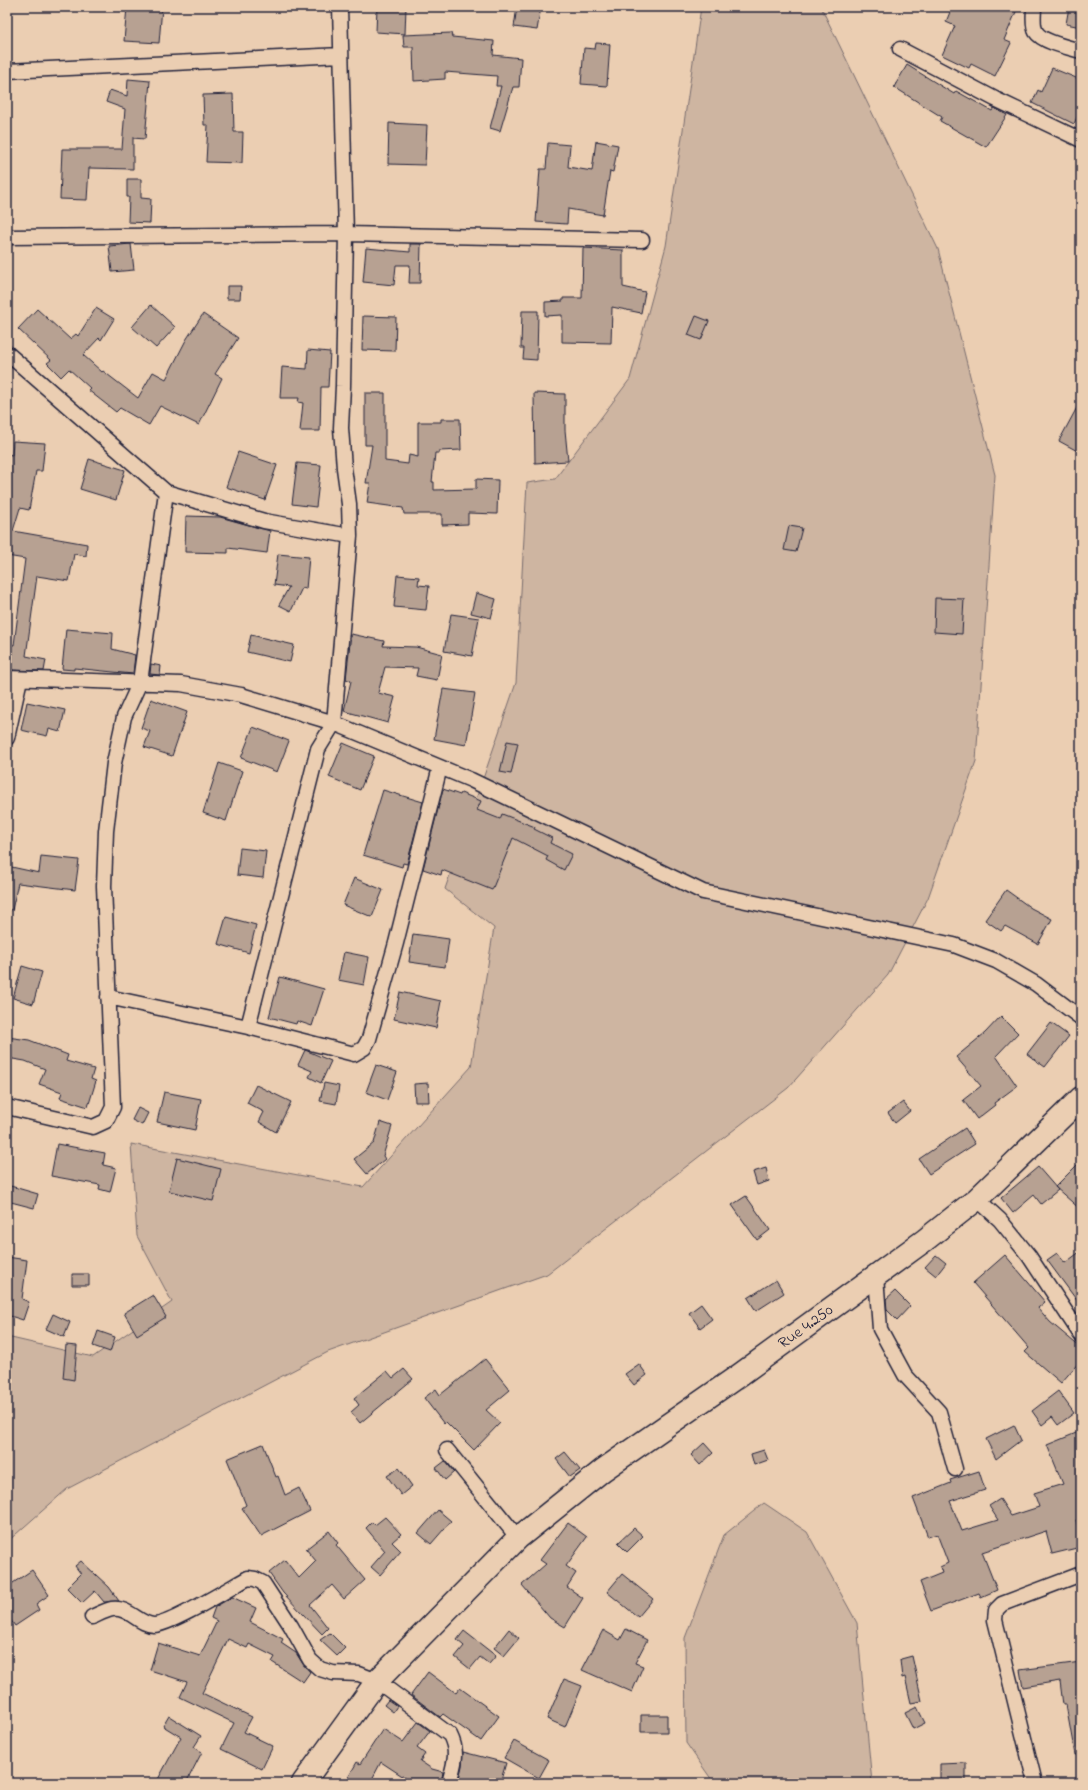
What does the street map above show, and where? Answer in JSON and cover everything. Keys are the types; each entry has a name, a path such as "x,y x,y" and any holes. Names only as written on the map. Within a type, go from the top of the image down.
{"main road":[{"name":"Rue 4.250","path":"303,1783 377,1681 518,1538 603,1470 741,1374 876,1276 977,1200 1081,1098"}],"street":[{"path":"248,1027 318,749 334,722 350,536 349,504 344,468 341,428 346,234 340,7"},
{"path":"1034,7 1035,31 1040,36 1048,41 1081,51"},
{"path":"900,49 995,99 1081,140"},
{"path":"7,71 341,55"},
{"path":"7,237 346,234 642,240"},
{"path":"7,353 166,492 264,521 350,536"},
{"path":"7,1107 93,1126 106,1120 113,1107 104,886 106,831 114,763 124,717 140,682 166,492"},
{"path":"7,738 14,679 181,684 241,696 334,722 472,780 703,892 954,945 996,961 1036,984 1081,1018"},
{"path":"108,997 248,1027 354,1054 364,1048 369,1039 394,951 440,767"},
{"path":"977,1200 1000,1220 1029,1256 1081,1335"},
{"path":"876,1276 880,1329 905,1375 939,1412 955,1469"},
{"path":"447,1450 518,1538"},
{"path":"1035,1783 996,1620 996,1610 1002,1604 1081,1574"},
{"path":"92,1617 113,1608 121,1609 144,1623 155,1625 171,1621 248,1578 255,1579 263,1583 291,1626 310,1660 320,1668 333,1673 359,1674 377,1681 450,1735 456,1746 455,1761 449,1783"}],"shaded area":[{"path":"701,7 821,7 938,249 995,475 976,761 928,898 888,975 788,1088 547,1274 328,1352 67,1489 7,1542 7,1337 93,1357 172,1302 137,1236 131,1144 363,1187 471,1067 494,928 445,889 516,683 527,483 555,479 630,379 666,246"},
{"path":"764,1503 807,1532 857,1623 872,1783 714,1783 686,1743 685,1638 724,1535"}],"building":[{"path":"127,7 162,7 159,43 124,41"},
{"path":"377,7 406,7 405,34 376,32"},
{"path":"517,7 541,7 537,30 514,27"},
{"path":"952,7 1018,7 1004,40 1011,43 995,76 971,64 969,68 942,55 955,26 946,22"},
{"path":"1069,7 1081,7 1081,27 1066,24"},
{"path":"451,33 452,37 494,41 493,55 521,58 519,87 513,87 500,131 490,128 501,86 496,86 497,76 445,72 445,79 414,81 413,47 404,47 403,35"},
{"path":"596,43 610,44 607,86 581,84 584,48 595,49"},
{"path":"907,65 954,94 956,91 992,111 994,108 1007,115 986,147 940,121 942,117 894,87"},
{"path":"1052,68 1081,80 1081,117 1078,115 1074,124 1032,103 1038,90 1041,92"},
{"path":"128,79 150,81 145,139 133,138 133,169 89,168 87,200 60,199 62,149 122,149 125,109 106,102 110,90 127,96"},
{"path":"233,94 234,132 243,132 242,163 206,162 208,125 204,125 203,95"},
{"path":"389,123 427,125 425,165 388,164"},
{"path":"596,141 618,145 613,172 610,171 603,215 568,209 567,224 536,222 540,169 546,169 548,143 570,145 568,167 592,171"},
{"path":"127,179 141,179 141,198 151,199 150,223 128,222 129,197 127,197"},
{"path":"131,244 134,270 112,272 109,246"},
{"path":"410,244 421,244 420,283 409,283 410,265 396,265 394,285 363,282 366,248 410,252"},
{"path":"583,248 623,250 623,287 645,292 641,313 612,307 611,343 562,342 562,315 545,316 545,302 563,301 563,298 582,298"},
{"path":"227,286 241,286 240,299 227,299"},
{"path":"151,305 175,327 156,348 132,327"},
{"path":"96,308 114,319 101,340 99,338 83,355 102,372 103,371 138,398 153,372 166,379 186,340 203,314 238,338 215,374 222,378 199,425 160,406 149,425 120,408 116,412 88,390 90,388 69,369 61,377 47,363 51,360 18,329 37,309 70,339 76,334 78,336"},
{"path":"522,311 538,311 537,360 523,359 524,348 521,348"},
{"path":"363,316 396,317 395,351 362,350"},
{"path":"696,316 709,321 701,340 688,335"},
{"path":"308,350 330,352 328,387 321,387 320,431 300,431 303,403 298,402 299,398 280,398 282,367 307,369"},
{"path":"365,393 385,393 385,461 408,464 409,455 418,457 418,422 441,422 441,419 460,419 461,450 439,451 439,453 435,453 432,482 434,482 434,490 476,489 476,479 498,480 497,514 468,513 468,524 442,525 442,514 404,514 403,508 367,503 370,483 366,483 372,445 365,445"},
{"path":"534,393 565,394 565,430 568,461 535,463"},
{"path":"1081,400 1081,453 1059,441"},
{"path":"13,441 45,443 42,471 36,471 29,510 20,508 13,531 87,544 86,556 74,554 69,581 37,576 26,656 46,660 44,671 10,670 11,668 7,667 7,644 14,645 25,559 7,556 7,454 12,455"},
{"path":"238,452 277,465 265,500 226,487"},
{"path":"89,459 125,470 116,500 80,489"},
{"path":"297,463 321,465 316,507 292,504"},
{"path":"186,516 220,517 270,531 267,553 228,548 228,553 185,552"},
{"path":"789,526 802,528 796,552 784,550"},
{"path":"278,554 309,557 306,589 302,588 291,611 279,605 289,587 274,585"},
{"path":"397,575 419,577 418,585 429,586 426,610 394,607"},
{"path":"476,593 496,599 491,618 471,613"},
{"path":"935,598 964,599 962,634 934,632"},
{"path":"451,614 479,618 472,656 444,651"},
{"path":"66,629 113,633 112,649 135,655 133,674 74,668 74,670 62,669"},
{"path":"351,634 384,641 383,646 416,647 442,654 437,680 416,676 418,668 385,667 378,693 395,697 388,723 344,711 351,681 346,679"},
{"path":"251,635 294,645 290,662 247,652"},
{"path":"151,664 161,666 160,675 150,674"},
{"path":"443,689 475,693 466,745 434,739"},
{"path":"151,699 187,712 172,756 144,747 150,731 141,728"},
{"path":"27,702 65,710 60,732 49,729 47,736 21,730"},
{"path":"253,727 289,741 277,772 241,758"},
{"path":"507,741 518,743 511,774 500,772"},
{"path":"343,743 374,756 360,790 329,777"},
{"path":"219,763 242,771 226,821 203,813"},
{"path":"443,789 460,795 461,793 481,801 477,810 500,819 502,814 535,827 534,829 552,838 550,843 572,854 564,870 546,860 548,856 513,838 492,890 442,870 441,875 423,869"},
{"path":"383,790 423,802 407,864 403,863 402,867 363,855"},
{"path":"240,848 266,851 263,878 237,875"},
{"path":"41,856 79,860 75,890 18,883 12,910 7,909 7,866 39,873"},
{"path":"354,878 383,890 372,917 343,905"},
{"path":"1006,890 1031,908 1052,919 1038,944 1005,926 1001,931 985,920"},
{"path":"226,917 256,925 249,953 218,944"},
{"path":"413,934 449,939 445,967 409,962"},
{"path":"344,952 369,957 364,985 338,980"},
{"path":"22,966 42,972 33,1004 13,998"},
{"path":"280,977 324,989 312,1026 297,1021 296,1024 269,1017"},
{"path":"400,992 441,1001 436,1028 394,1019"},
{"path":"1001,1016 1018,1033 996,1056 1017,1086 994,1103 995,1105 977,1119 963,1100 981,1086 956,1057 985,1033"},
{"path":"1051,1023 1069,1036 1045,1067 1027,1054"},
{"path":"7,1037 29,1040 68,1055 66,1061 94,1069 91,1079 96,1081 88,1107 60,1098 62,1092 39,1084 45,1069 25,1061 7,1058"},
{"path":"305,1050 331,1061 321,1083 309,1077 312,1071 298,1065"},
{"path":"376,1065 397,1072 387,1100 366,1092"},
{"path":"324,1083 339,1086 336,1104 320,1101"},
{"path":"428,1083 429,1102 415,1102 414,1084"},
{"path":"256,1085 291,1102 276,1132 259,1122 264,1112 247,1103"},
{"path":"164,1092 201,1099 195,1130 157,1122"},
{"path":"903,1102 910,1111 895,1123 888,1113"},
{"path":"138,1108 148,1113 142,1125 132,1120"},
{"path":"380,1122 392,1126 383,1156 385,1159 367,1174 354,1159 374,1143"},
{"path":"965,1128 975,1144 929,1174 919,1159"},
{"path":"57,1144 105,1153 103,1165 116,1168 110,1192 99,1189 100,1185 51,1176"},
{"path":"177,1158 221,1169 213,1201 169,1191"},
{"path":"1081,1161 1081,1210 1055,1187"},
{"path":"1038,1167 1058,1190 1041,1204 1034,1195 1013,1213 1001,1198"},
{"path":"766,1168 769,1181 757,1185 753,1172"},
{"path":"7,1185 38,1194 34,1208 7,1201"},
{"path":"746,1196 770,1230 757,1240 732,1205"},
{"path":"1081,1251 1081,1306 1047,1260 1057,1253 1065,1263"},
{"path":"936,1255 946,1263 936,1276 925,1267"},
{"path":"1005,1255 1045,1302 1038,1308 1050,1322 1081,1348 1081,1360 1061,1383 1025,1352 1029,1348 973,1283"},
{"path":"7,1257 27,1260 22,1299 29,1302 23,1320 7,1315"},
{"path":"72,1274 89,1274 89,1285 72,1285"},
{"path":"776,1280 784,1293 756,1311 748,1298"},
{"path":"895,1291 910,1306 897,1320 887,1310 886,1299"},
{"path":"153,1295 166,1317 137,1335 124,1313"},
{"path":"701,1304 712,1319 700,1328 689,1313"},
{"path":"53,1314 70,1322 64,1337 46,1329"},
{"path":"98,1331 115,1337 110,1352 93,1346"},
{"path":"66,1345 77,1346 74,1380 63,1378"},
{"path":"485,1359 510,1390 486,1410 500,1423 474,1450 446,1422 444,1424 424,1398 436,1389 440,1395"},
{"path":"639,1364 647,1375 634,1385 625,1374"},
{"path":"404,1369 413,1379 360,1423 351,1412 359,1405 354,1398 387,1371 393,1378"},
{"path":"1058,1391 1074,1413 1058,1425 1052,1417 1042,1425 1032,1411"},
{"path":"1014,1425 1021,1440 996,1459 986,1439"},
{"path":"1081,1431 1081,1519 1076,1520 1081,1539 1081,1547 1052,1554 1046,1531 982,1552 997,1590 981,1597 979,1593 931,1611 920,1582 942,1573 940,1567 948,1563 937,1534 928,1537 913,1498 951,1483 950,1480 979,1471 985,1490 950,1501 962,1531 998,1520 989,1506 1000,1499 1011,1516 1039,1507 1034,1493 1063,1484 1047,1445"},
{"path":"704,1443 713,1453 700,1465 691,1455"},
{"path":"263,1444 285,1495 299,1488 310,1511 261,1536 242,1508 246,1505 227,1459"},
{"path":"764,1450 768,1460 754,1465 751,1454"},
{"path":"565,1452 580,1470 570,1477 556,1459"},
{"path":"445,1461 454,1472 445,1480 436,1468"},
{"path":"399,1468 412,1486 401,1495 387,1476"},
{"path":"438,1510 451,1521 431,1544 418,1533"},
{"path":"385,1517 401,1534 392,1542 401,1551 380,1575 371,1567 385,1551 366,1528 372,1522 375,1525"},
{"path":"568,1523 587,1537 566,1566 576,1573 567,1587 583,1598 565,1627 550,1618 522,1585 546,1564 540,1560"},
{"path":"634,1528 643,1536 627,1552 618,1543"},
{"path":"329,1531 338,1543 336,1545 365,1580 344,1599 332,1585 310,1605 328,1628 322,1634 283,1593 269,1573 285,1560 299,1578 316,1561 306,1549"},
{"path":"81,1561 109,1587 119,1601 104,1602 95,1591 82,1603 67,1588 81,1574 75,1566"},
{"path":"32,1570 49,1595 36,1604 39,1610 15,1626 7,1615 7,1587"},
{"path":"622,1574 653,1599 638,1617 607,1592"},
{"path":"232,1597 256,1608 250,1622 283,1639 281,1643 296,1653 310,1672 303,1682 272,1662 275,1657 249,1644 247,1648 228,1639 202,1693 252,1717 244,1732 273,1746 262,1769 221,1749 234,1723 180,1697 187,1682 150,1670 158,1643 200,1656 217,1621 211,1618 215,1607"},
{"path":"509,1629 519,1638 504,1656 494,1648"},
{"path":"626,1629 647,1640 635,1663 643,1666 632,1692 582,1670 603,1630 620,1640"},
{"path":"464,1631 496,1656 489,1664 480,1657 470,1669 455,1657 464,1646 457,1640"},
{"path":"330,1633 345,1648 337,1656 320,1640"},
{"path":"912,1656 922,1701 911,1703 905,1677 902,1678 900,1660"},
{"path":"1081,1662 1081,1754 1075,1755 1066,1705 1063,1705 1060,1681 1023,1687 1020,1670"},
{"path":"428,1672 456,1693 460,1688 499,1716 481,1741 443,1714 440,1717 411,1695"},
{"path":"564,1679 582,1686 565,1727 547,1719"},
{"path":"388,1700 397,1706 393,1712 384,1705"},
{"path":"917,1707 925,1723 913,1729 905,1713"},
{"path":"641,1715 667,1715 667,1732 641,1732"},
{"path":"169,1716 201,1736 194,1747 202,1752 186,1783 156,1783 181,1737 163,1726"},
{"path":"418,1722 430,1731 417,1748 425,1754 420,1761 432,1769 443,1772 441,1783 413,1783 381,1762 370,1783 345,1783 357,1762 360,1764 383,1729 403,1742"},
{"path":"514,1741 549,1760 539,1778 504,1758"},
{"path":"463,1752 506,1763 500,1783 458,1783 462,1766"},
{"path":"966,1763 966,1782 940,1782 940,1764"}]}
